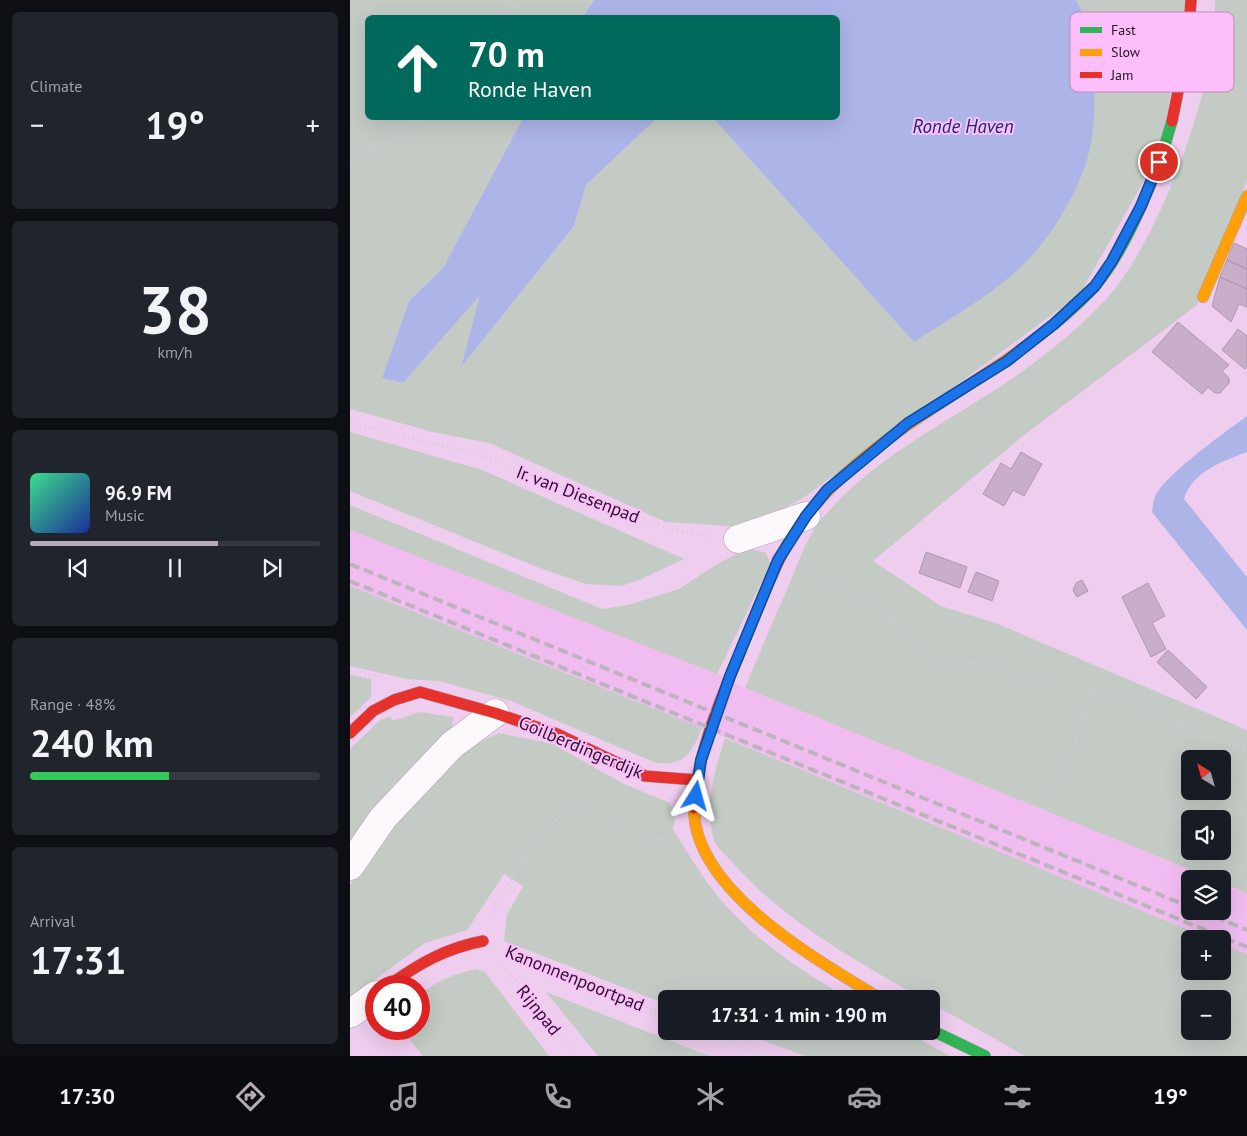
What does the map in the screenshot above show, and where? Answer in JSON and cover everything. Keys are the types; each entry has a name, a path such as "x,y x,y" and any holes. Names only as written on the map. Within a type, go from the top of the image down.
{"street":[{"path":"867,990 809,954 763,921 732,890 715,867 697,830 694,811 701,760 730,676 778,560 806,516 827,490 908,423 1007,361 1054,324 1095,286 1112,261 1141,206 1159,162 1180,92"},
{"path":"1203,297 1247,196"},
{"path":"738,539 806,516"},
{"name":"Goilberdingerdijk","path":"350,732 373,711 394,700 420,692 495,713 557,734 645,776 697,780"},
{"name":"Goilberdingerdijk","path":"350,866 383,818 452,745 495,713"},
{"path":"403,975 425,959 463,944 483,941"},
{"path":"350,1014 365,1003"},
{"path":"940,1034 985,1056"}],"path":[{"path":"508,15 514,0"},
{"path":"350,165 416,120"},
{"name":"Ir. van Diesenpad","path":"350,423 477,454 665,528 738,539"},
{"path":"795,567 875,602 915,643 937,660 984,663 1043,687 1096,690 1247,752"},
{"path":"1048,813 1096,690"},
{"path":"483,941 481,928 508,888 535,842 561,814 575,809 587,811 659,839 677,839 697,830"},
{"name":"Kanonnenpoortpad","path":"483,941 658,1012"},
{"name":"Rijnpad","path":"483,941 576,1056"},
{"path":"728,1040 767,1056"}],"shaded area":[{"path":"350,0 594,0 584,15 365,15 365,120 522,120 443,268 409,301 382,378 403,383 481,293 461,366 574,226 586,185 655,120 715,120 914,341 987,294 1023,265 1070,63 1070,92 1171,92 1160,152 1080,294 806,496 772,515 745,527 666,522 489,443 433,432 350,409"},
{"path":"1076,0 1188,0 1186,12 1082,12"},
{"path":"1215,0 1247,0 1247,181 1197,305 1024,435 873,561 941,606 998,624 1247,730 1247,893 1231,886 1231,870 1191,870 745,688 806,544 820,521 864,477 915,440 1020,373 1077,328 1103,302 1115,289 1142,248 1174,180 1188,143 1202,92 1234,92 1234,12 1215,12"},
{"path":"350,432 482,470 684,559 639,580 621,586 586,584 537,567 350,491"},
{"path":"350,505 602,609 628,605 679,589 719,563 749,548 766,553 770,564 717,674 350,530"},
{"path":"350,530 717,674 745,688 1191,870 1181,870 1181,920 1231,920 1231,886 1247,893 1247,954 1231,947 1231,930 1188,930 702,728 350,586"},
{"path":"350,586 702,728 691,751 681,760 656,763 511,701 439,681 407,679 350,666"},
{"path":"350,675 371,679 371,697 350,717"},
{"path":"419,712 453,717 451,735 350,850 350,749 379,721 390,716 393,721"},
{"path":"499,733 553,744 624,784 670,803 675,818 673,829 692,860 720,899 741,922 785,958 835,990 658,990 658,1001 504,941 507,915 523,886 504,874 467,930 425,943 381,975 365,975 365,987 350,998 350,885 420,786 477,743"},
{"path":"725,738 1188,930 1181,930 1181,980 1231,980 1231,947 1247,954 1247,1056 1025,1056 940,1008 940,990 907,990 822,938 753,884 716,845 711,829 710,816 711,790"},
{"path":"476,969 485,972 549,1056 423,1056 410,1040 430,1040 430,987 460,973"},
{"path":"546,992 658,1036 658,1040 668,1040 709,1056 598,1056"},
{"path":"763,1040 921,1040 950,1056 805,1056"}],"water":[{"name":"Ronde Haven","path":"594,0 1076,0 1082,12 1070,12 1070,92 1094,92 1094,120 1089,152 1079,182 1063,213 1044,241 1023,265 984,297 914,342 715,120 840,120 840,15 584,15"},
{"path":"522,120 655,120 586,185 574,226 461,367 480,295 403,383 382,378 409,301 443,268"},
{"path":"1247,416 1247,452 1218,464 1201,474 1188,489 1184,499 1247,577 1247,630 1152,512 1155,496 1171,476"}],"building":[{"path":"1234,243 1247,249 1247,269 1227,260"},
{"path":"1227,260 1247,269 1247,289 1220,277"},
{"path":"1220,277 1247,289 1247,307 1239,304 1231,322 1212,306"},
{"path":"1178,322 1229,365 1222,371 1229,378 1229,383 1220,393 1215,393 1208,387 1202,394 1152,352"},
{"path":"1238,329 1247,336 1247,366 1245,369 1222,350"},
{"path":"1021,452 1042,464 1024,496 1013,490 1004,506 983,494 1001,463 1011,469"},
{"path":"926,552 967,567 960,588 919,573"},
{"path":"976,572 999,581 992,601 968,592"},
{"path":"1082,580 1088,591 1077,597 1073,590 1076,583"},
{"path":"1148,583 1165,616 1152,623 1166,649 1151,657 1122,597"},
{"path":"1168,650 1207,687 1196,699 1157,662"}],"railway":[{"path":"350,564 1181,903"},
{"path":"350,581 1247,947"},
{"path":"1223,920 1247,930"}],"traffic: fast":[{"path":"1020,350 1069,312 1095,286 1107,270 1141,208 1159,162 1172,121"},
{"path":"940,1034 985,1056"}],"traffic: slow":[{"path":"1203,297 1247,196"},
{"path":"782,554 803,520 828,490 857,463 921,416 1020,350"},
{"path":"694,808 699,838 714,868 736,895 794,944 866,990"}],"traffic: jam":[{"path":"1190,12 1191,0"},
{"path":"1172,121 1178,92"},
{"path":"694,808 704,748 710,729 760,603 782,554"},
{"path":"350,733 373,711 394,700 420,692 495,713 557,734 645,776 697,780"},
{"path":"404,975 433,958 457,948 483,941"}],"route":[{"path":"696,796 701,760 730,676 778,560 806,516 827,490 908,423 1007,361 1054,324 1095,286 1112,261 1141,206 1159,162"}]}
